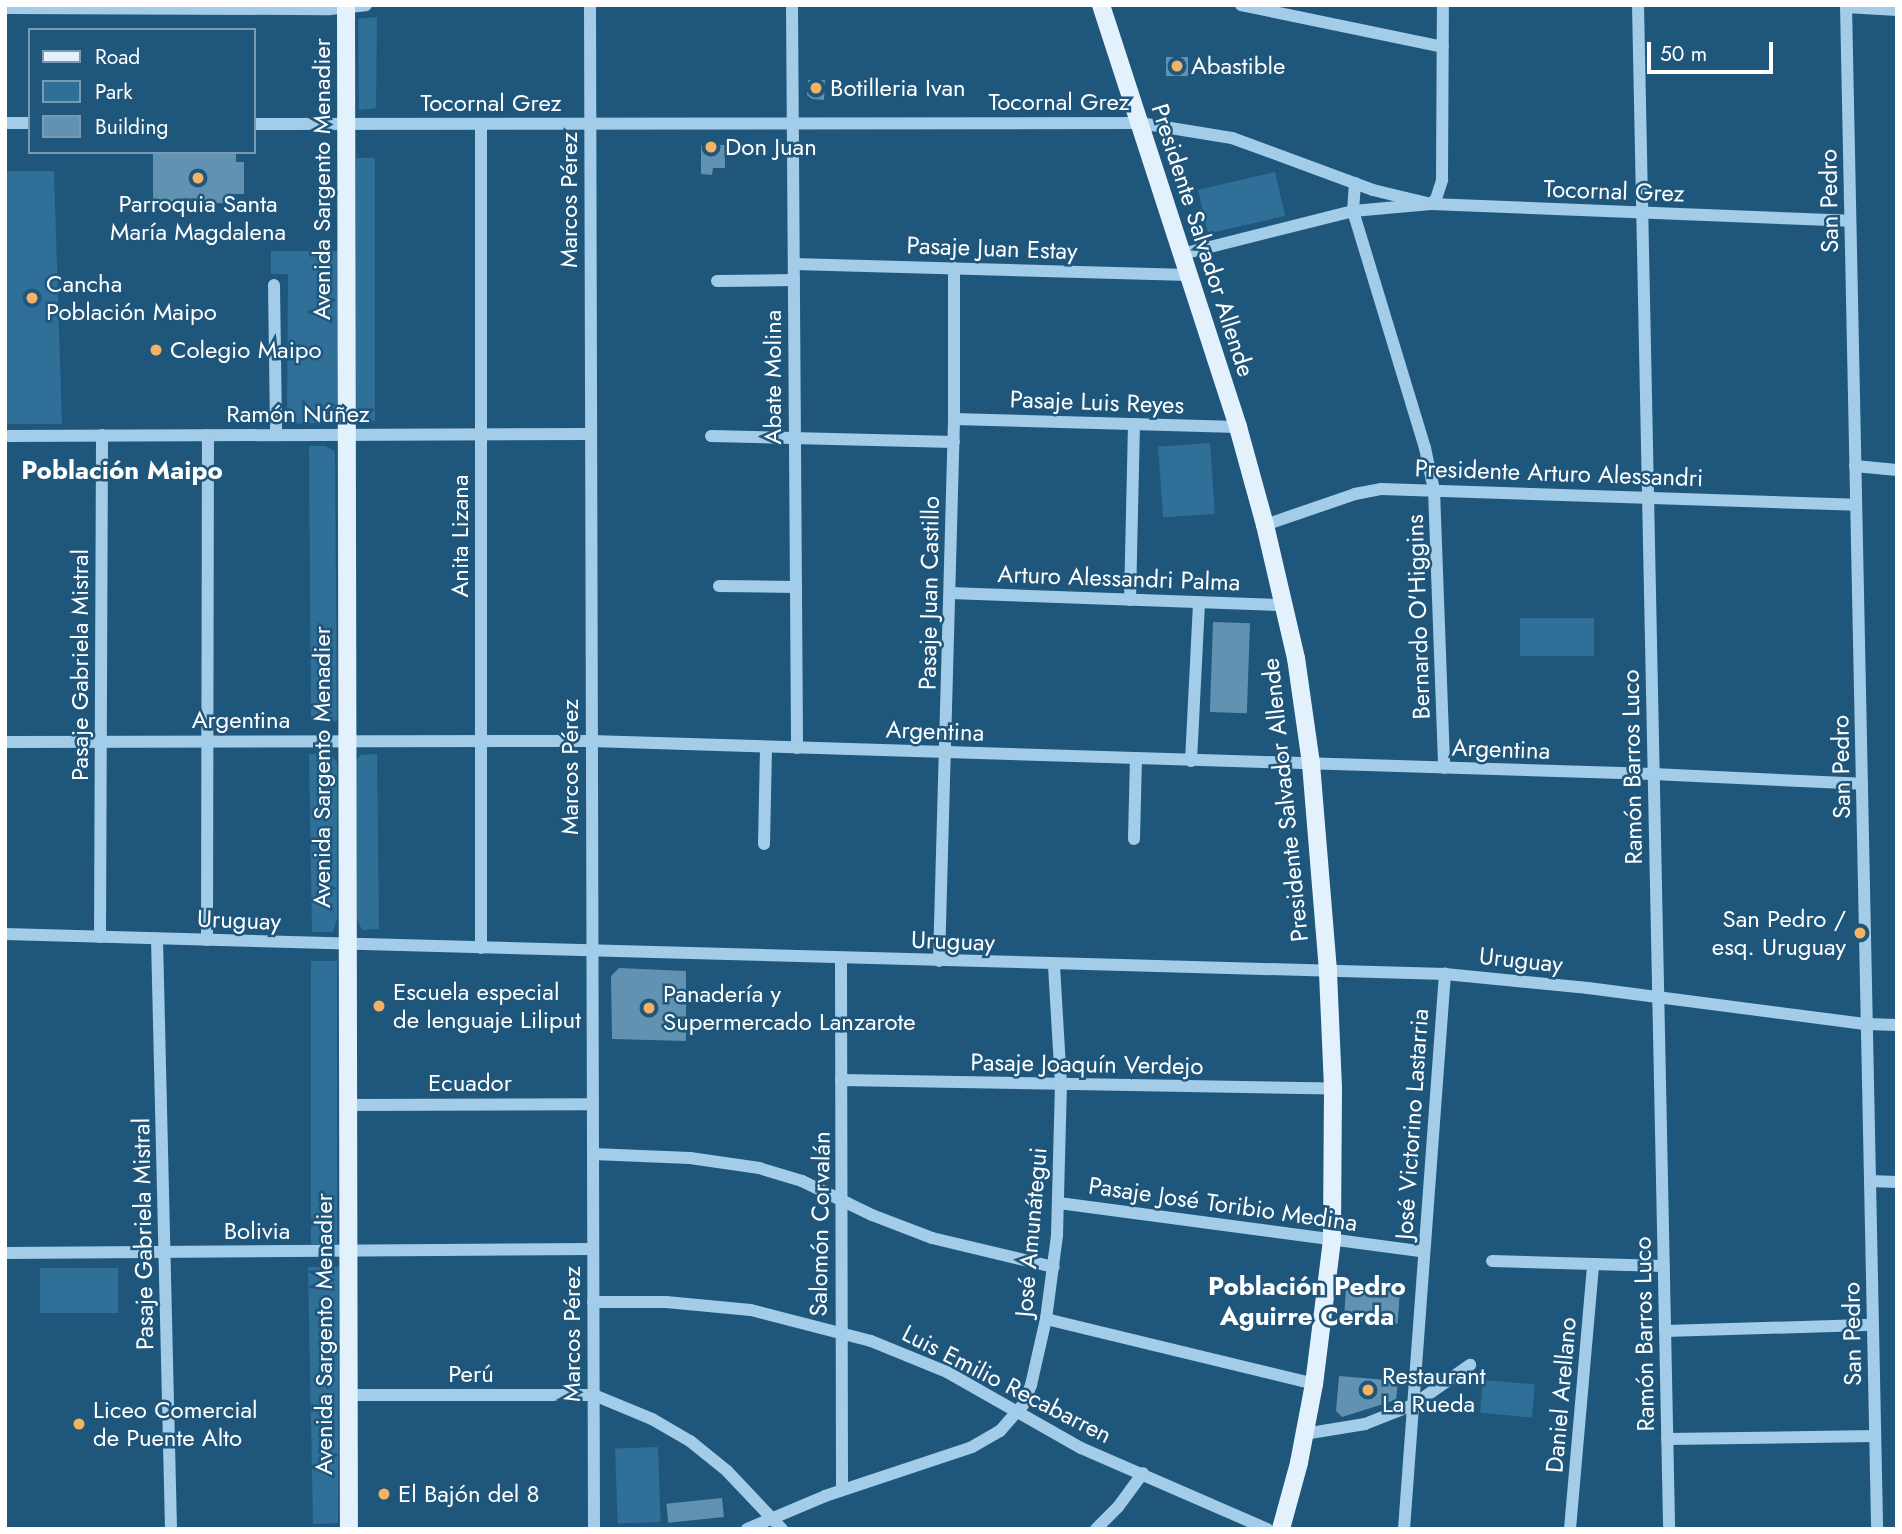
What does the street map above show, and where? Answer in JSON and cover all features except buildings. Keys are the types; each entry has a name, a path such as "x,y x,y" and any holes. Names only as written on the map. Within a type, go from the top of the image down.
{"main road":[{"name":"Presidente Salvador Allende","path":"1101,5 1238,427 1285,605 1311,764 1328,973 1333,1089 1332,1240 1314,1384 1281,1529"},
{"name":"Avenida Sargento Menadier","path":"346,6 349,1529"}],"street":[{"path":"5,8 366,5"},
{"name":"Marcos Pérez","path":"590,5 594,1529"},
{"name":"Abate Molina","path":"792,5 797,748"},
{"path":"1241,5 1443,47"},
{"path":"1182,254 1353,211 1431,204 1442,187 1443,5"},
{"name":"Ramón Barros Luco","path":"1638,5 1669,1529"},
{"path":"1846,6 1897,10"},
{"name":"San Pedro","path":"1846,6 1877,1529"},
{"path":"5,123 28,123"},
{"name":"Tocornal Grez","path":"256,124 1140,123 1231,138 1392,196 1431,204 1850,221"},
{"name":"Anita Lizana","path":"481,124 481,948"},
{"name":"Bernardo O'Higgins","path":"1355,183 1353,211 1425,448 1434,490 1444,768"},
{"name":"Pasaje Juan Estay","path":"793,264 1189,275"},
{"name":"Pasaje Juan Castillo","path":"939,961 954,442 954,268"},
{"path":"717,281 794,280"},
{"path":"274,285 276,435"},
{"name":"Pasaje Luis Reyes","path":"954,419 1238,427"},
{"path":"1130,600 1135,424"},
{"name":"Pasaje Gabriela Mistral","path":"100,937 102,435"},
{"path":"207,940 208,435"},
{"name":"Ramón Núñez","path":"5,436 591,435"},
{"path":"711,436 954,442"},
{"path":"1856,466 1897,470"},
{"name":"Presidente Arturo Alessandri","path":"1265,525 1364,492 1434,490 1856,505"},
{"path":"719,586 796,587"},
{"name":"Arturo Alessandri Palma","path":"950,593 1285,605"},
{"path":"1191,761 1199,602"},
{"name":"Argentina","path":"5,741 591,741 1653,774 1862,784"},
{"path":"764,844 766,747"},
{"path":"1135,839 1136,759"},
{"name":"Uruguay","path":"5,934 1328,973 1445,974 1658,996 1867,1024 1897,1025"},
{"name":"Pasaje Gabriela Mistral","path":"157,939 171,1529"},
{"name":"Salomón Corvalán","path":"841,958 842,1199 839,1331 842,1490"},
{"name":"José Amunátegui","path":"747,1529 778,1524 842,1490 972,1447 1000,1431 1017,1413 1031,1385 1054,1267 1059,1203 1061,1084 1054,965"},
{"name":"José Victorino Lastarria","path":"1404,1529 1445,974"},
{"name":"Pasaje Joaquín Verdejo","path":"841,1080 1333,1089"},
{"name":"Ecuador","path":"348,1105 593,1104"},
{"path":"593,1154 737,1163 791,1177 932,1238 1054,1267"},
{"path":"1870,1181 1897,1182"},
{"name":"Pasaje José Toribio Medina","path":"1059,1203 1423,1252"},
{"name":"Bolivia","path":"5,1253 593,1249"},
{"path":"1492,1261 1664,1266"},
{"name":"Daniel Arellano","path":"1570,1529 1593,1265"},
{"name":"Luis Emilio Recabarren","path":"593,1302 717,1306 785,1317 839,1331 925,1361 1081,1448 1267,1529"},
{"path":"1046,1319 1314,1384"},
{"path":"1665,1331 1873,1325"},
{"path":"1304,1434 1364,1424 1413,1405 1470,1365"},
{"name":"Perú","path":"348,1395 594,1395"},
{"path":"594,1395 652,1419 690,1441 727,1471 778,1524"},
{"path":"1667,1439 1875,1436"},
{"path":"1096,1529 1118,1507 1143,1473"}],"green space":[{"path":"377,17 376,108 359,110 358,19"},
{"path":"356,158 375,158 375,421 356,421"},
{"name":"Cancha Población Maipo","path":"5,171 54,171 62,424 5,424"},
{"path":"1275,172 1285,216 1208,234 1198,190"},
{"path":"271,251 340,251 337,422 287,424 288,274 271,274"},
{"path":"1210,443 1215,514 1163,517 1158,447"},
{"path":"309,446 325,446 335,451 337,721 311,722"},
{"path":"1520,618 1594,618 1594,656 1520,656"},
{"path":"309,754 330,754 337,762 337,919 333,932 312,932"},
{"path":"377,754 379,929 362,930 357,919 356,759 361,755"},
{"path":"311,961 337,961 337,1244 311,1244"},
{"path":"308,1267 339,1267 338,1523 313,1524"},
{"path":"40,1268 118,1268 118,1313 40,1313"},
{"path":"1483,1380 1535,1385 1532,1417 1480,1413"},
{"path":"658,1447 661,1522 618,1523 615,1449"}],"place":[{"name":"Abastible","path":"1177,66"},
{"name":"Botilleria Ivan","path":"816,88"},
{"name":"Don Juan","path":"711,147"},
{"name":"Parroquia Santa María Magdalena","path":"198,178"},
{"name":"Cancha Población Maipo","path":"32,298"},
{"name":"Colegio Maipo","path":"156,350"},
{"name":"San Pedro / esq. Uruguay","path":"1860,933"},
{"name":"Escuela especial de lenguaje Liliput","path":"379,1006"},
{"name":"Panadería y Supermercado Lanzarote","path":"649,1008"},
{"name":"Restaurant La Rueda","path":"1368,1390"},
{"name":"Liceo Comercial de Puente Alto","path":"79,1424"},
{"name":"El Bajón del 8","path":"384,1494"}],"district":[{"name":"Población Maipo","path":"122,471"},
{"name":"Población Pedro Aguirre Cerda","path":"1307,1302"}]}
